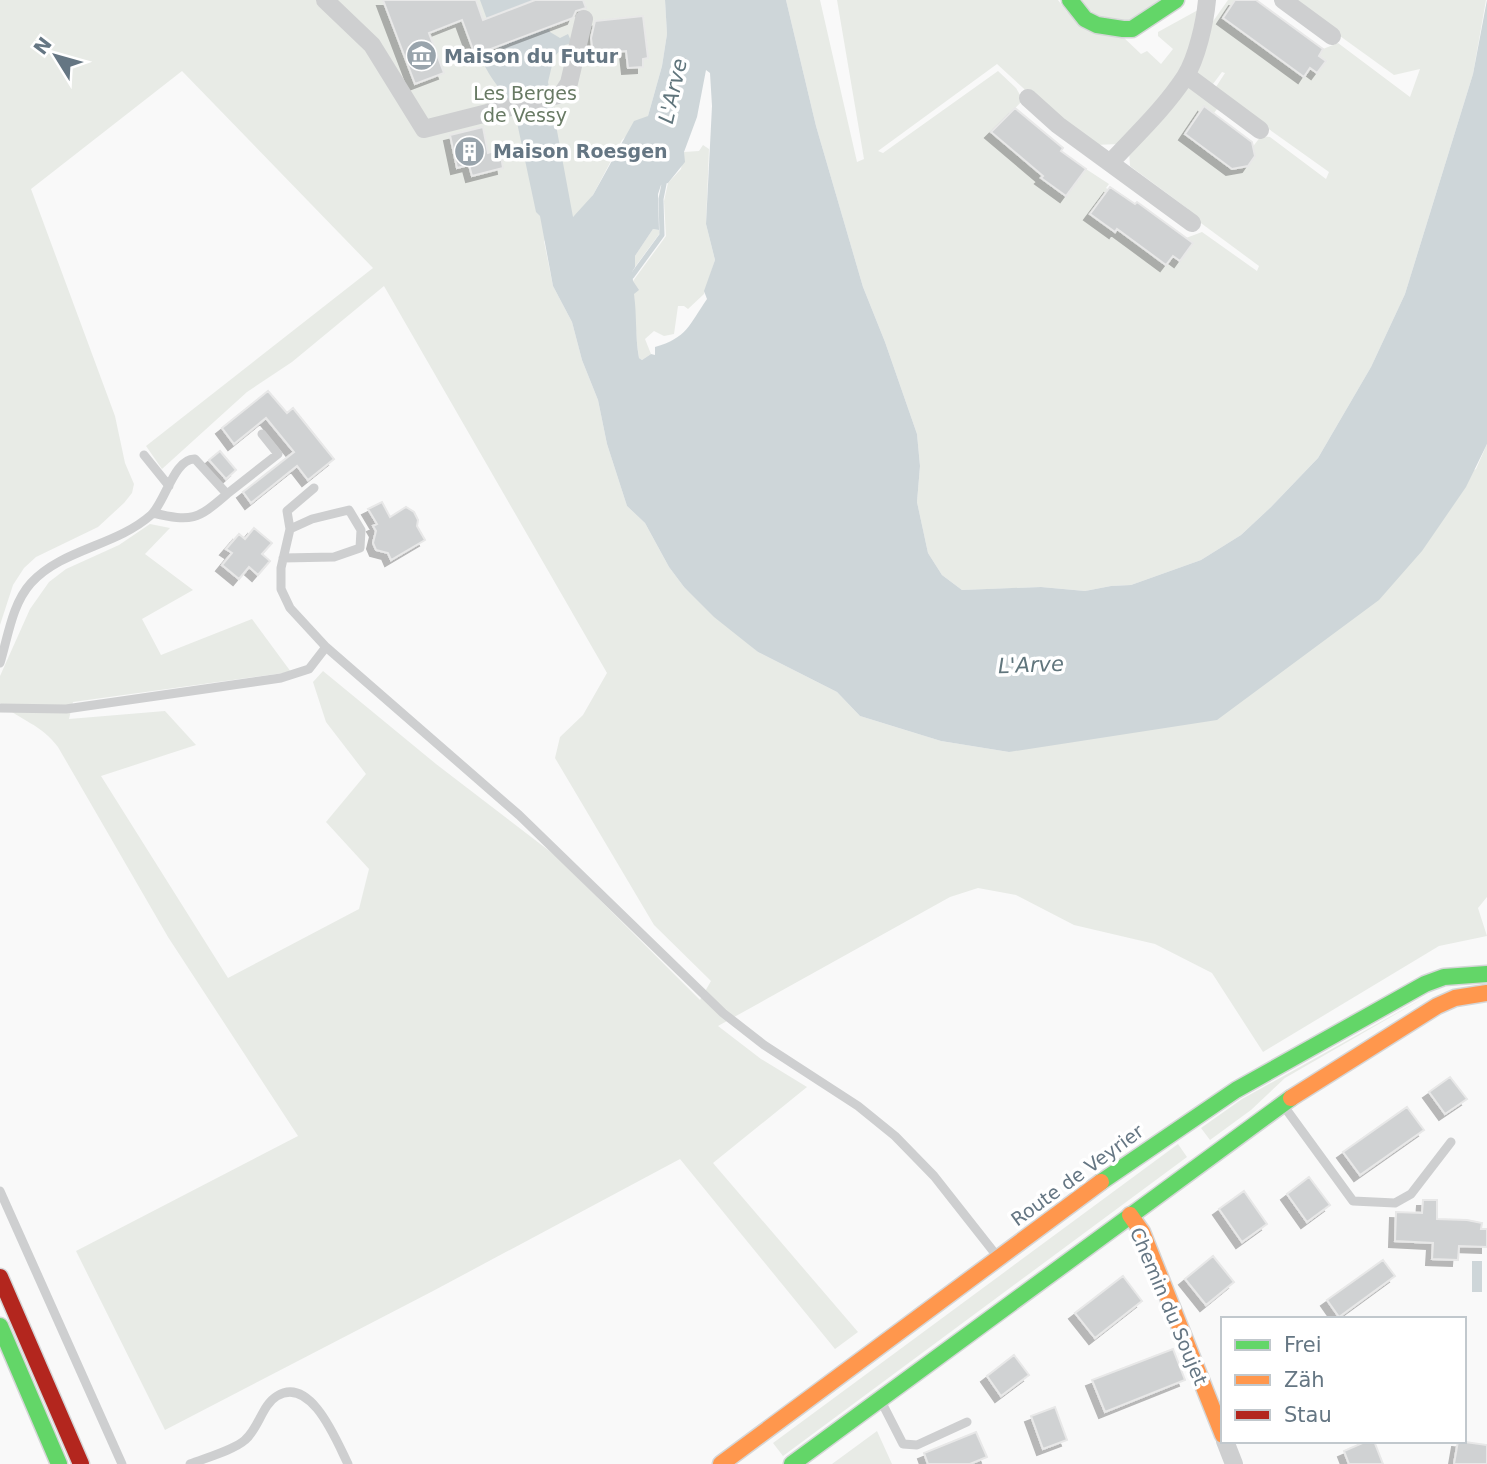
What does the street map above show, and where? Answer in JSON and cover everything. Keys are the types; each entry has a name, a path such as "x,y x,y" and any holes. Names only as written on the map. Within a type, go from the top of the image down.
{"main road":[{"path":"1070,0 1085,19 1097,26 1132,29 1176,0"},
{"path":"1461,975 1487,961"},
{"name":"Route de Veyrier","path":"792,1464 1130,1215 1236,1090 1425,984 1444,977 1487,974"},
{"name":"Route de Veyrier","path":"721,1464 1099,1183 1282,1104 1423,1013 1455,998 1483,996"},
{"name":"Chemin du Soujet","path":"1130,1215 1142,1232 1221,1431"},
{"path":"0,1277 81,1464"},
{"path":"0,1326 59,1464"}],"street":[{"path":"325,0 372,45 424,129 551,99 562,94 568,87 584,19"},
{"path":"1110,163 1164,106 1186,75 1205,20 1208,0"},
{"path":"1283,0 1332,36"},
{"path":"1186,75 1261,130"},
{"path":"1028,98 1058,125 1192,223"},
{"path":"1226,1443 1234,1464"}],"lane":[{"path":"153,513 177,519 207,512 278,454 262,434"},
{"path":"144,455 169,486"},
{"path":"0,663 17,607 33,581 52,566 123,533 153,513 183,464 192,459 198,461 227,494"},
{"path":"314,488 287,511 289,528 279,579 284,597 302,623 519,815 723,1013 764,1045 858,1106 895,1136 934,1176 998,1258"},
{"path":"283,558 334,557 360,548 361,530 349,510 289,528"},
{"path":"0,708 66,709 281,678 309,669 326,647"},
{"path":"1282,1104 1353,1201 1395,1203 1411,1194 1451,1142"},
{"path":"0,1191 122,1464"},
{"path":"190,1464 245,1441 270,1403 278,1395 291,1392 303,1395 322,1414 348,1464"},
{"path":"880,1399 903,1444 917,1446 967,1422"}],"green space":[{"name":"Les Berges de Vessy","path":"0,0 665,0 667,34 662,66 648,116 622,140 584,208 544,241 553,286 572,322 582,360 598,400 607,444 627,506 645,523 669,567 684,587 758,652 837,692 860,716 941,741 1009,752 1476,469 1487,444 1487,897 1478,908 1487,936 1439,946 1263,1052 1212,973 1155,944 1074,925 1016,895 978,888 950,897 718,1026 761,1059 807,1087 713,1163 858,1332 835,1349 680,1159 165,1430 76,1251 298,1136 168,937 58,747 45,733 0,703 0,676 30,609 49,582 66,569 119,545 150,524 170,528 145,554 193,590 142,619 161,655 252,619 291,672 73,702 69,719 165,711 196,745 101,776 228,978 359,909 369,869 326,822 366,774 326,722 313,682 323,671 436,764 556,856 700,1000 711,981 654,925 555,758 560,737 583,715 607,673 384,286 292,362 247,392 162,469 146,446 373,268 182,71 31,189 115,416 125,463 134,484 132,493 124,503 98,527 36,557 24,568 13,585 0,625"},
{"path":"786,0 820,0 857,162 864,159 837,0 1058,0 1067,12 1121,35 1141,54 1147,51 1161,64 1173,49 1158,36 1158,32 1198,10 1201,17 1181,73 1121,144 1092,145 1045,108 997,64 878,151 883,153 998,71 1016,88 1023,100 992,132 1043,175 1042,178 1086,169 1109,184 1090,214 1117,229 1166,265 1186,238 1202,232 1257,271 1259,266 1130,166 1129,150 1185,85 1221,104 1214,113 1217,116 1197,143 1235,170 1261,136 1270,137 1326,179 1329,172 1214,90 1225,73 1222,72 1210,88 1195,76 1209,27 1228,0 1235,0 1223,18 1303,76 1323,49 1338,43 1410,97 1420,69 1394,75 1290,0 1486,0 1473,74 1405,294 1371,367 1318,458 1241,535 1201,560 1131,585 1085,591 1041,587 962,590 942,575 928,553 917,502 920,466 917,434 863,287 816,126"},
{"path":"1078,0 1165,0 1135,21 1103,21"},
{"path":"703,145 709,149 706,224 715,260 704,294 688,309 678,306 674,334 664,336 654,331 645,339 651,354 642,360 639,358 633,281 666,236 664,201 668,183 681,169 684,152 699,151"},
{"path":"653,229 659,230 660,233 635,267 635,256"},
{"path":"1429,995 1285,1078 1251,1110 1210,1140 1201,1128 1242,1099"},
{"path":"1178,1144 1187,1157 783,1456 773,1443"},
{"path":"877,1431 892,1464 832,1464"}],"water":[{"name":"L'Arve","path":"480,0 544,0 550,32 560,38 568,34 572,43 565,45 554,57 548,82 573,217 593,195 634,121 648,116 662,66 667,34 665,0 786,0 816,126 863,287 917,434 920,466 917,502 928,553 942,575 962,590 1041,587 1085,591 1131,585 1201,560 1241,535 1318,458 1371,367 1405,294 1473,74 1487,0 1487,444 1466,487 1422,551 1379,600 1217,720 1009,752 941,741 860,716 837,692 758,652 714,617 684,587 669,567 645,523 627,506 607,444 598,400 582,360 572,322 553,286 540,216 536,212 515,113 483,62 500,55","holes":["706,70 710,73 712,106 706,224 715,260 704,291 707,299 681,335 655,347 655,355 651,354 642,360 638,350 634,294 639,290 633,281 632,272 635,256 653,229 659,230 658,194 661,185 668,183 685,162 684,152 697,117"]},
{"path":"1472,1261 1482,1261 1482,1292 1472,1292"}],"building":[{"path":"383,0 476,0 483,20 535,0 583,0 586,8 576,11 573,18 475,55 462,20 429,33 444,73 415,84"},
{"path":"1235,0 1256,0 1323,49 1319,56 1326,61 1317,73 1310,68 1304,77 1223,18"},
{"path":"643,16 648,58 643,59 643,67 628,68 626,51 593,54 591,38 595,21"},
{"path":"1204,106 1252,142 1255,156 1248,166 1232,169 1185,134"},
{"path":"1015,108 1063,148 1061,151 1086,169 1066,196 1041,178 1043,176 991,132"},
{"name":"Maison Roesgen","path":"483,127 488,153 500,149 503,168 472,176 469,165 457,168 450,135"},
{"path":"1110,187 1135,204 1137,202 1193,243 1180,261 1173,256 1166,265 1117,229 1115,232 1090,214"},
{"path":"268,391 287,413 293,408 334,459 308,480 297,466 251,503 243,492 294,452 266,418 234,444 222,428"},
{"path":"220,451 236,470 226,479 209,460"},
{"path":"382,502 390,517 406,507 414,512 418,520 417,526 425,540 391,560 388,553 376,550 373,543 376,531 373,526 377,524 368,509"},
{"path":"254,528 272,543 262,554 270,561 258,575 249,567 239,579 222,565 232,553 226,549 239,534 245,539"},
{"path":"1450,1077 1467,1099 1445,1114 1429,1092"},
{"path":"1407,1107 1424,1130 1360,1175 1343,1152"},
{"path":"1309,1177 1330,1205 1307,1222 1287,1194"},
{"path":"1244,1191 1267,1224 1242,1242 1219,1209"},
{"path":"1423,1200 1437,1200 1437,1219 1482,1223 1481,1229 1487,1229 1487,1247 1459,1246 1458,1260 1432,1259 1433,1243 1395,1241 1396,1212 1422,1213"},
{"path":"1213,1256 1234,1282 1206,1305 1185,1279"},
{"path":"1383,1260 1395,1276 1339,1317 1327,1300"},
{"path":"1123,1276 1142,1301 1095,1338 1075,1313"},
{"path":"1173,1349 1185,1380 1105,1412 1092,1380"},
{"path":"1014,1355 1029,1375 1001,1396 987,1376"},
{"path":"1055,1407 1067,1440 1043,1449 1031,1416"},
{"path":"976,1432 987,1457 970,1464 928,1464 924,1453"},
{"path":"1362,1443 1375,1443 1383,1464 1349,1464 1344,1451"},
{"path":"1458,1443 1487,1445 1487,1464 1454,1464"}],"waterway":[{"path":"632,276 662,235 661,199 664,184"}],"traffic: fast":[{"path":"1070,0 1085,19 1097,25 1123,29 1132,29 1176,0"},
{"path":"1101,1182 1236,1090 1425,984 1444,977 1487,974"},
{"path":"792,1464 1291,1098"},
{"path":"0,1326 59,1464"}],"traffic: slow":[{"path":"1291,1098 1437,1006 1455,998 1487,993"},
{"path":"721,1464 1101,1182"},
{"path":"1130,1215 1142,1232 1221,1430"}],"traffic: jam":[{"path":"0,1277 81,1464"}],"place":[{"name":"Maison du Futur","path":"421,56"},
{"name":"Maison Roesgen","path":"470,151"}]}
